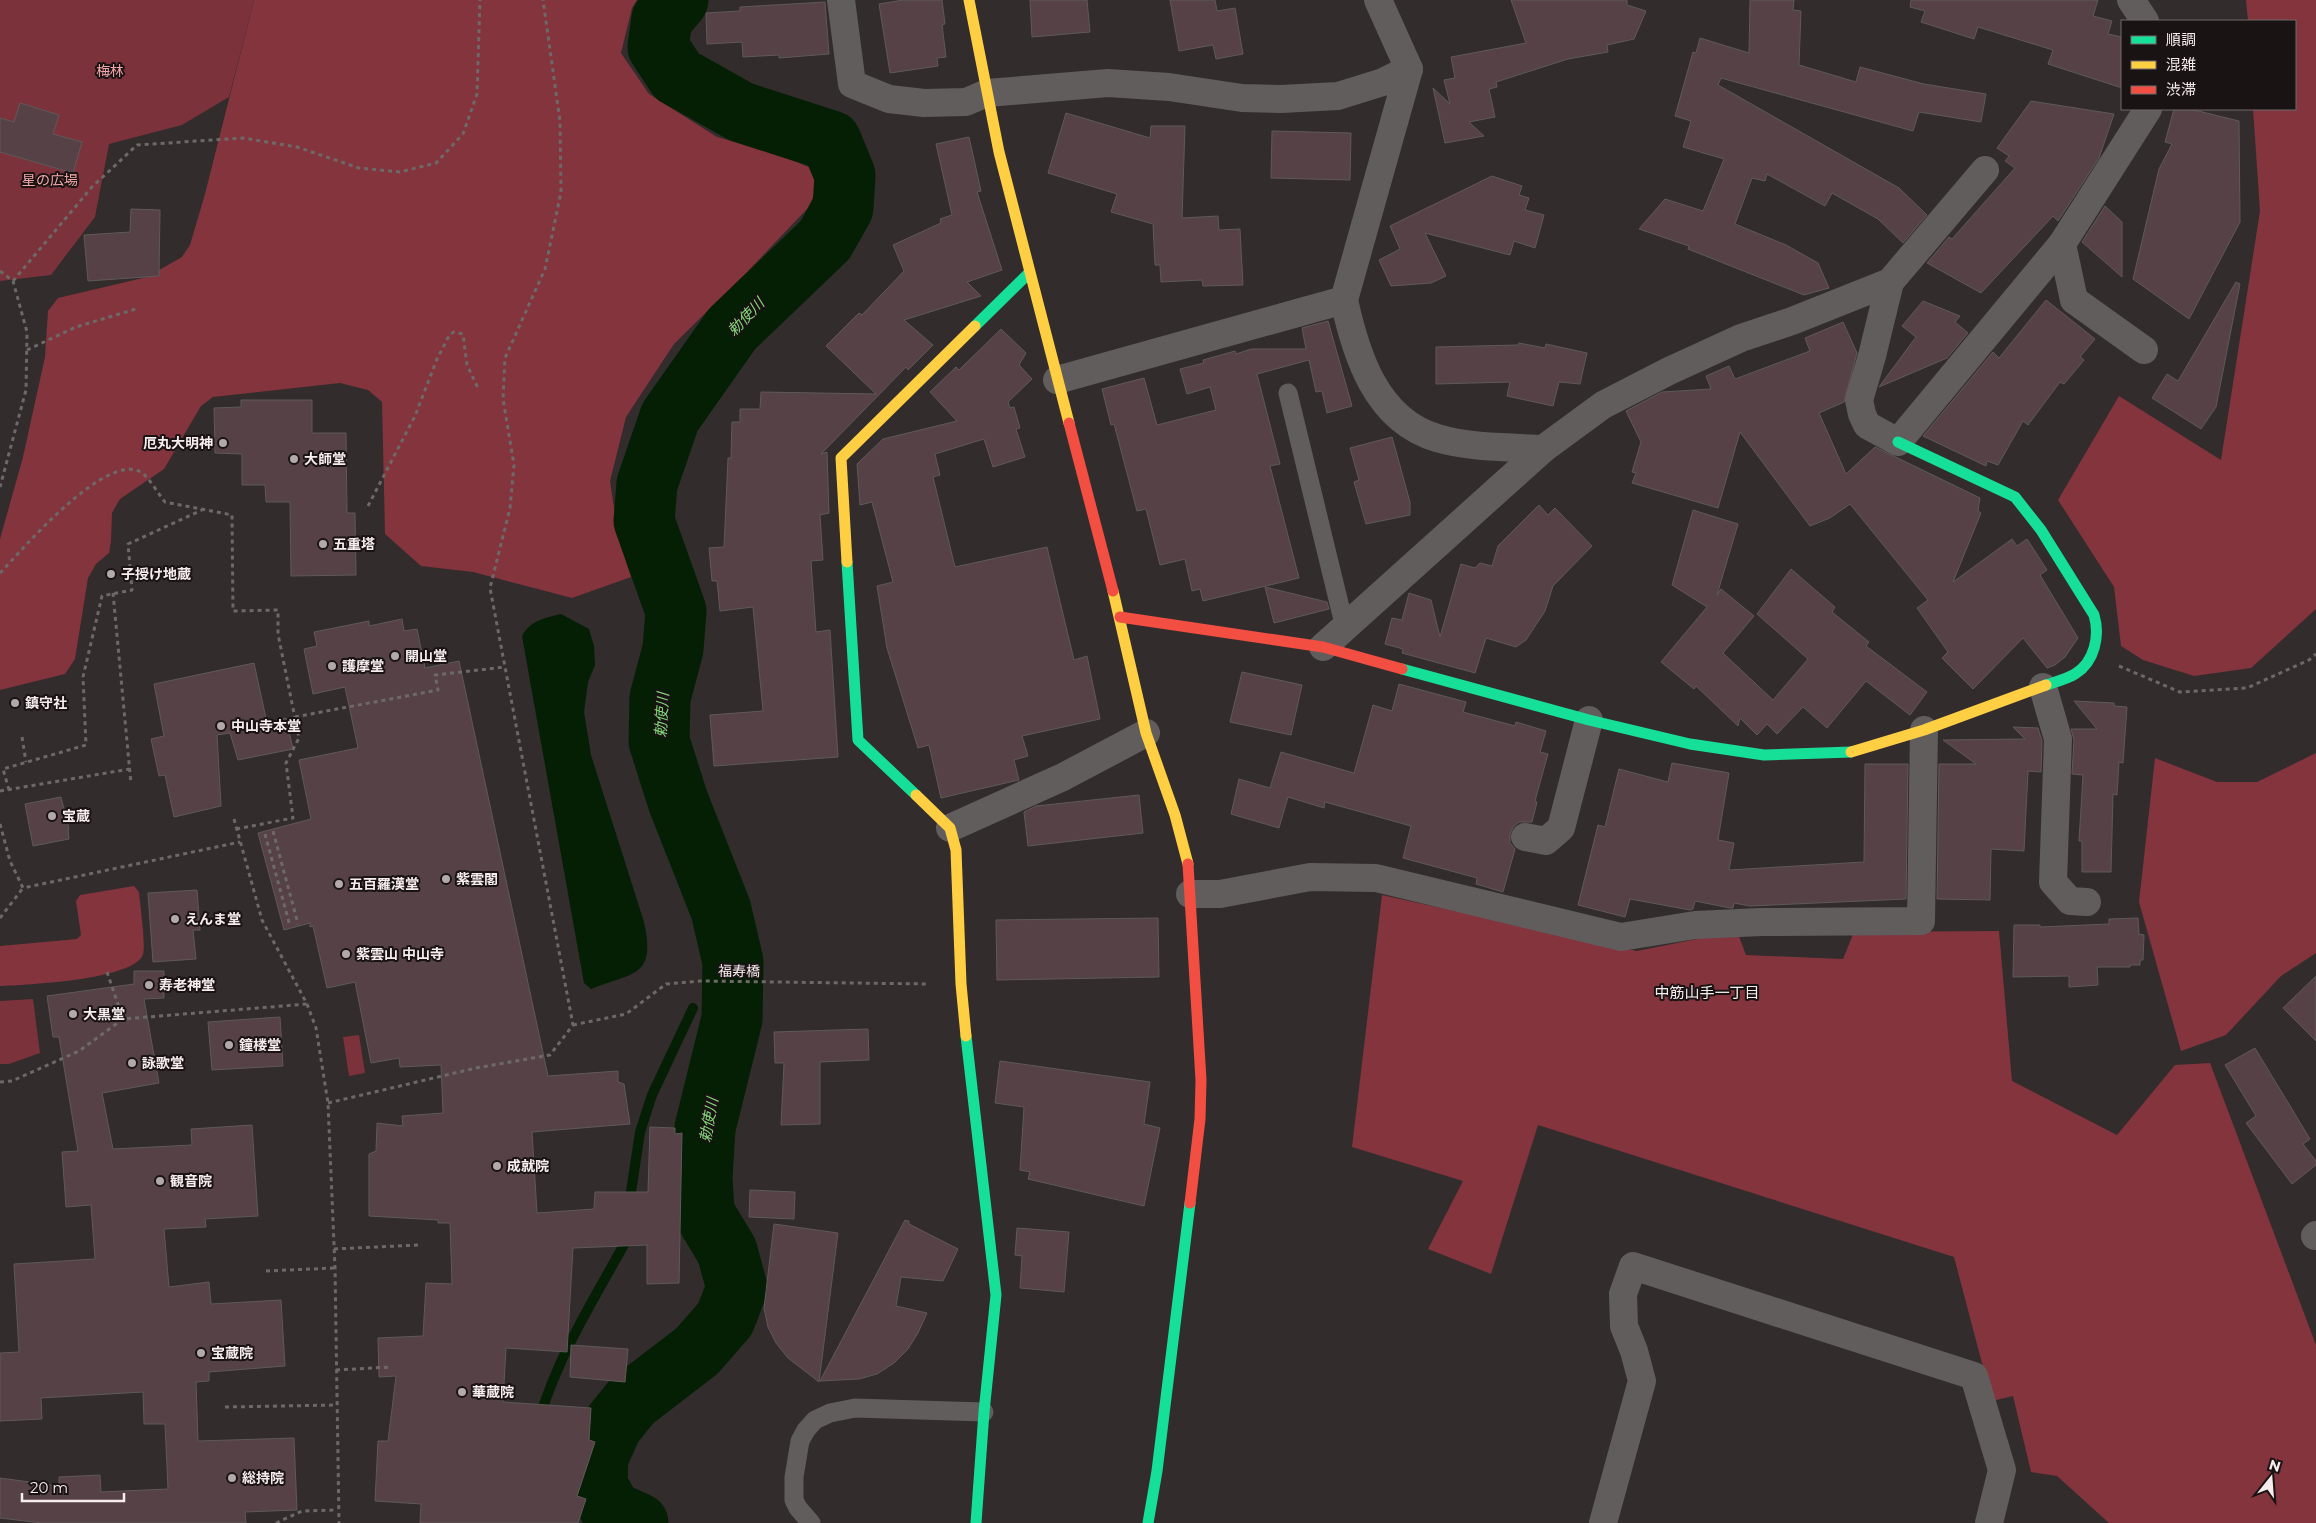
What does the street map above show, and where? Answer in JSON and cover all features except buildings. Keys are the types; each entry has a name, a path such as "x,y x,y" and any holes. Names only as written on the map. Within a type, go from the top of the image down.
{"street":[{"path":"841,0 852,84 889,99 924,103 966,102 986,93 1108,83 1169,87 1242,98 1291,99 1338,96 1383,82 1409,70"},
{"path":"969,0 986,93 1029,273 1120,617 1146,733 1183,842 1188,865 1201,1080 1200,1119 1157,1471 1148,1523"},
{"path":"1378,0 1409,70 1344,300 1353,342 1377,394 1392,411 1415,429 1437,438 1478,446 1542,449"},
{"path":"2131,0 2144,20"},
{"path":"1898,442 2062,244 2147,110"},
{"path":"1120,617 1323,647 1589,720 1690,744 1764,755 1846,753 1924,730 2076,674 2093,654 2099,626 2040,530 2015,497 1898,442 1867,425 1859,400 1890,282 1985,170"},
{"path":"2062,244 2074,300 2144,350"},
{"path":"976,1523 984,1412 996,1295 972,1101 961,984 956,850 950,828 858,740 841,458 1029,273"},
{"path":"1323,647 1542,449 1603,405 1669,371 1741,338 1792,321 1890,282"},
{"path":"1058,380 1344,300"},
{"path":"2043,687 2058,739 2053,882 2070,901 2087,902"},
{"path":"1525,836 1546,841 1561,828 1589,720"},
{"path":"1190,894 1220,894 1310,877 1376,878 1621,937 1705,924 1921,921 1924,730"},
{"path":"950,828 1064,777 1146,733"},
{"path":"1602,1523 1642,1381 1634,1351 1624,1326 1622,1294 1632,1266 1974,1376 2002,1470 1989,1523"}],"lane":[{"path":"1288,393 1344,628"},
{"path":"811,1523 798,1508 794,1500 794,1477 800,1441 806,1430 815,1420 830,1413 855,1408 984,1412"}],"path":[{"path":"13,281 92,187 137,145 243,138 297,147 359,168 400,172 436,163 463,134 476,94 480,0"},
{"path":"328,1103 476,1068 550,1055 573,1025 490,588 510,508 514,464 503,399 505,358 545,269 561,192 560,121 543,0"},
{"path":"0,271 13,281 27,332 26,390 0,487"},
{"path":"26,350 76,327 139,308"},
{"path":"368,506 416,416 437,359 450,334 454,332 463,334 467,365 478,388"},
{"path":"0,573 42,528 95,481 116,470 128,468 142,472 165,502 232,515 233,611 278,610 278,634 299,738 286,763 294,818 236,829"},
{"path":"9,790 3,769 86,745 82,677 102,596 132,590 128,544 203,509"},
{"path":"113,593 131,784"},
{"path":"2093,654 2180,692 2247,688 2309,660 2316,654"},
{"path":"294,717 438,690 435,675 505,667"},
{"path":"22,738 26,762"},
{"path":"0,791 130,769"},
{"path":"234,819 262,920 307,1004 316,1028 328,1103 335,1268 338,1523"},
{"path":"0,824 10,861 23,888"},
{"path":"273,831 298,924"},
{"path":"265,834 290,926"},
{"path":"0,918 23,888 240,842"},
{"path":"108,972 123,1019"},
{"name":"福寿橋","path":"573,1025 626,1014 666,984 701,982 961,984"},
{"path":"0,1082 12,1081 79,1051 123,1019 307,1004"},
{"path":"334,1249 418,1245"},
{"path":"266,1271 335,1268"},
{"path":"336,1370 390,1367"},
{"path":"225,1407 337,1405"},
{"path":"276,1523 302,1511 336,1510"}],"green space":[{"name":"梅林","path":"0,0 254,0 229,97 182,125 109,144 95,217 51,275 0,281"},
{"path":"33,999 40,1053 9,1064 0,1064 0,1001"},
{"path":"359,1035 365,1073 349,1076 343,1037"}],"shaded area":[{"path":"254,0 637,0 632,8 621,53 649,94 717,137 781,155 813,169 820,184 807,209 674,344 626,417 610,481 618,535 631,577 572,598 473,572 421,566 385,534 382,402 368,390 340,383 213,397 201,406 164,469 120,499 112,513 109,553 96,564 88,578 75,659 65,674 0,690 0,539 23,457 45,357 48,311 58,298 147,277 182,257 190,245 205,194"},
{"path":"2246,0 2316,0 2316,609 2251,668 2194,676 2143,660 2121,646 2114,587 2058,500 2119,396 2221,460 2260,211 2253,110 2296,110 2296,20 2248,20"},
{"path":"561,614 589,629 594,646 595,665 588,682 584,712 591,755 644,922 647,940 647,953 644,963 638,970 630,975 591,989 584,983 522,636 533,624"},
{"path":"2316,753 2316,953 2281,976 2226,1035 2181,1051 2139,902 2155,758 2217,782 2257,782"},
{"path":"134,886 139,892 144,943 143,954 136,963 121,970 78,979 0,986 0,946 77,939 81,935 76,901 80,895"},
{"path":"1382,895 1637,951 1737,931 1746,955 1843,959 1854,932 1999,931 2012,1081 2117,1135 2175,1065 2210,1063 2316,1345 2316,1523 2109,1523 2057,1476 2031,1472 2013,1396 1992,1401 1954,1257 1538,1125 1491,1274 1428,1249 1463,1181 1352,1147"}],"waterway":[{"name":"勅使川","path":"638,1523 611,1511 597,1485 598,1457 612,1426 632,1401 697,1351 725,1319 737,1288 727,1251 704,1213 702,1177 705,1128 732,1019 733,962 721,910 678,801 659,741 660,698 673,649 676,611 644,521 647,484 670,417 732,329 825,240 843,208 845,175 831,141 741,112 677,76 658,47 662,19 678,0"},
{"path":"629,1205 640,1132 652,1095 693,1008"},
{"path":"540,1417 567,1349 626,1241 626,1234"}],"traffic: fast":[{"path":"975,326 1029,273"},
{"path":"1898,442 2015,497 2041,530 2094,615 2096,639 2087,663 2072,676 2046,685"},
{"path":"847,562 858,740 916,795"},
{"path":"1402,669 1589,720 1690,744 1764,755 1851,752"},
{"path":"966,1036 996,1295 984,1412 976,1523"},
{"path":"1148,1523 1157,1471 1190,1203"}],"traffic: slow":[{"path":"969,0 999,152 1069,423"},
{"path":"847,562 841,458 975,326"},
{"path":"1113,591 1146,733 1175,815 1188,864"},
{"path":"1851,752 1924,730 2046,685"},
{"path":"916,795 950,828 956,850 961,984 966,1036"}],"traffic: jam":[{"path":"1069,423 1113,591"},
{"path":"1120,617 1323,647 1402,669"},
{"path":"1188,864 1201,1080 1200,1119 1190,1203"}],"place":[{"name":"厄丸大明神","path":"223,443"},
{"name":"大師堂","path":"294,459"},
{"name":"五重塔","path":"323,544"},
{"name":"子授け地蔵","path":"111,574"},
{"name":"開山堂","path":"395,656"},
{"name":"護摩堂","path":"332,666"},
{"name":"鎮守社","path":"15,703"},
{"name":"中山寺本堂","path":"221,726"},
{"name":"宝蔵","path":"52,816"},
{"name":"紫雲閣","path":"446,879"},
{"name":"五百羅漢堂","path":"339,884"},
{"name":"えんま堂","path":"175,919"},
{"name":"紫雲山 中山寺","path":"346,954"},
{"name":"寿老神堂","path":"149,985"},
{"name":"大黒堂","path":"73,1014"},
{"name":"鐘楼堂","path":"229,1045"},
{"name":"詠歌堂","path":"132,1063"},
{"name":"成就院","path":"497,1166"},
{"name":"観音院","path":"160,1181"},
{"name":"宝蔵院","path":"201,1353"},
{"name":"華蔵院","path":"462,1392"},
{"name":"総持院","path":"232,1478"}],"district":[{"name":"中筋山手一丁目","path":"1707,993"}],"park label":[{"name":"星の広場","path":"50,180"}]}
